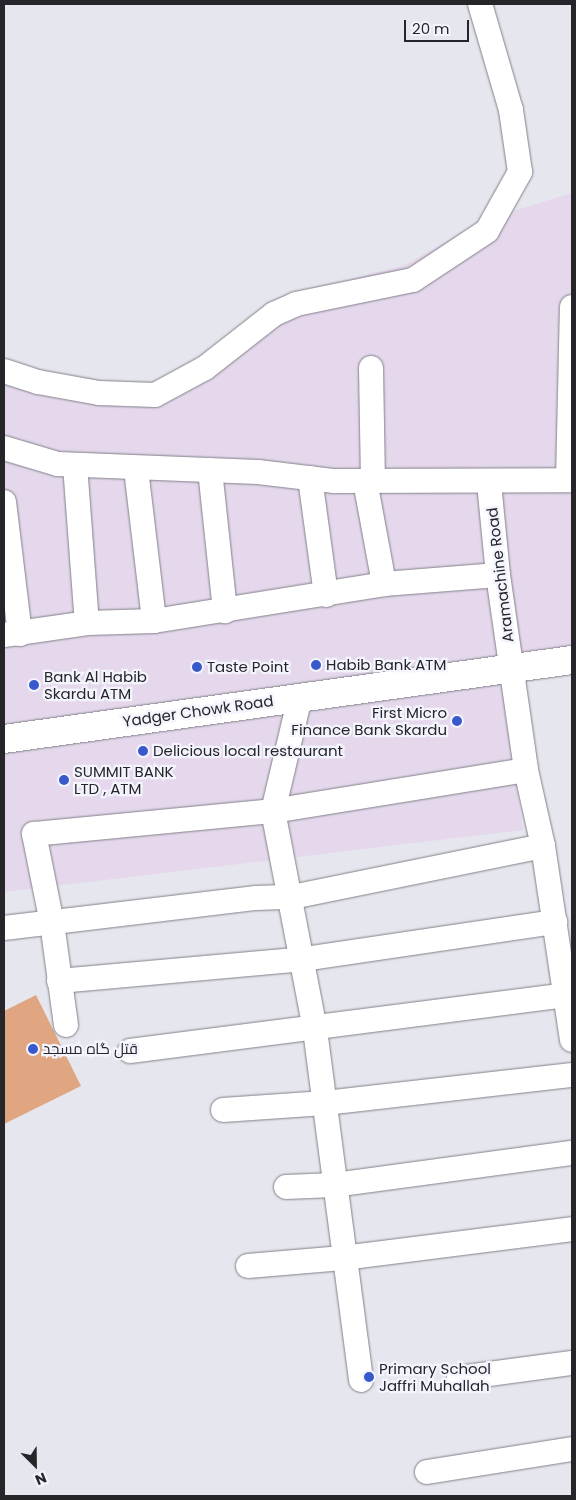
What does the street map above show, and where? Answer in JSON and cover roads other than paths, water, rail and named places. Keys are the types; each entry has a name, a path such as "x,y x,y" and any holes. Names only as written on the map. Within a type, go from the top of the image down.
{"highway":[{"name":"Yadger Chowk Road","path":"4,739 572,660"}],"street":[{"path":"4,371 38,382 99,393 155,395 205,368 274,314 296,304 413,280 487,231 520,172 511,110 480,4"},
{"path":"4,448 58,464 136,469 210,470 369,481 489,483 570,480 572,307"},
{"path":"371,368 369,481 384,584"},
{"path":"75,465 87,623"},
{"path":"136,469 154,621"},
{"path":"210,470 225,611"},
{"path":"310,478 326,595"},
{"name":"Aramachine Road","path":"489,483 498,575 526,770 543,846 567,995 572,1040"},
{"path":"4,502 12,634 87,623 154,621 326,595 384,584 498,575"},
{"path":"300,697 273,811 304,959 315,1030 343,1258 361,1380"},
{"path":"66,1025 52,924 34,834 273,811 526,770"},
{"path":"4,928 52,924 256,898 292,897 543,846"},
{"path":"60,981 304,959 555,922"},
{"path":"130,1051 315,1030 567,995"},
{"path":"224,1110 325,1103 572,1074"},
{"path":"286,1187 334,1185 572,1153"},
{"path":"248,1266 343,1258 572,1229"},
{"path":"459,1378 572,1363"},
{"path":"426,1472 572,1449"}],"place":[{"name":"Habib Bank ATM","path":"316,665"},
{"name":"Taste Point","path":"197,667"},
{"name":"Bank Al Habib Skardu ATM","path":"34,685"},
{"name":"First Micro Finance Bank Skardu","path":"457,721"},
{"name":"Delicious local restaurant","path":"143,751"},
{"name":"SUMMIT BANK LTD , ATM","path":"64,780"},
{"name":"قتل گاہ مسجد","path":"33,1049"},
{"name":"Primary School Jaffri Muhallah","path":"369,1377"}]}
